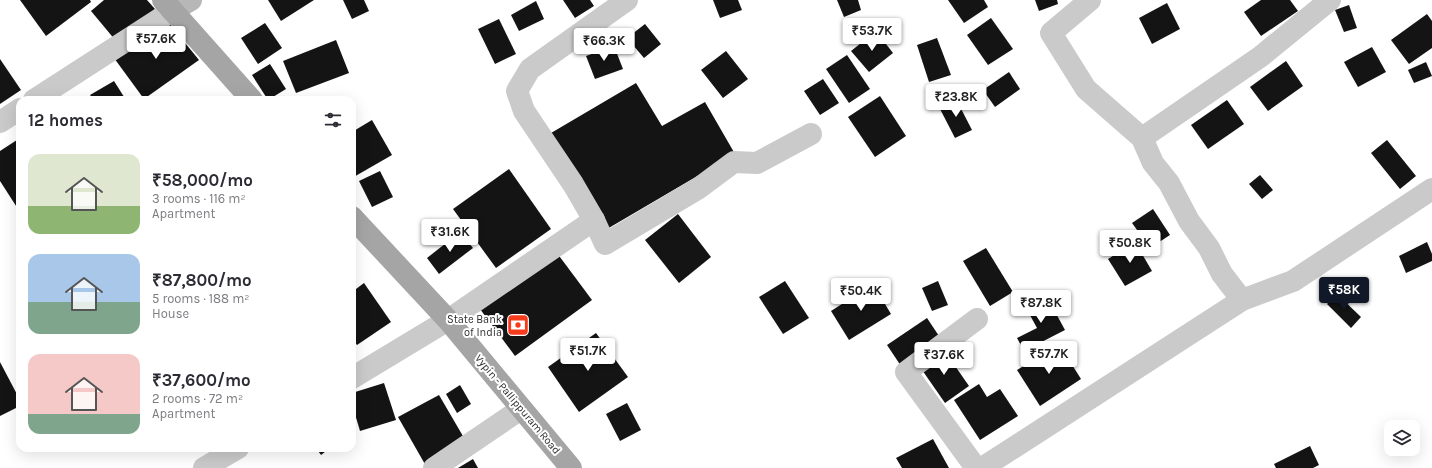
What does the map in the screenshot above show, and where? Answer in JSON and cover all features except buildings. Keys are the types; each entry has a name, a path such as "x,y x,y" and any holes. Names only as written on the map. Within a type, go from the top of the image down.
{"main road":[{"path":"191,0 168,6 248,96"},
{"name":"Vypin - Pallippuram Road","path":"356,221 448,320 571,468"}],"street":[{"path":"627,0 530,69 517,91 524,111 573,184 594,220 605,244 699,188 734,162 756,163 812,134"},
{"path":"1090,0 1051,33 1086,89 1142,138 1153,162 1169,183 1189,221 1208,248 1222,274 1242,300"},
{"path":"1142,138 1260,57 1330,0"},
{"path":"40,96 168,6"},
{"path":"0,122 16,112"},
{"path":"982,468 1242,300 1292,281 1432,189"},
{"path":"356,376 448,320 594,220"},
{"path":"976,468 906,372 977,320"},
{"path":"434,468 521,409"},
{"path":"204,468 231,452"}],"place":[{"name":"State Bank of India","path":"518,325"}]}
